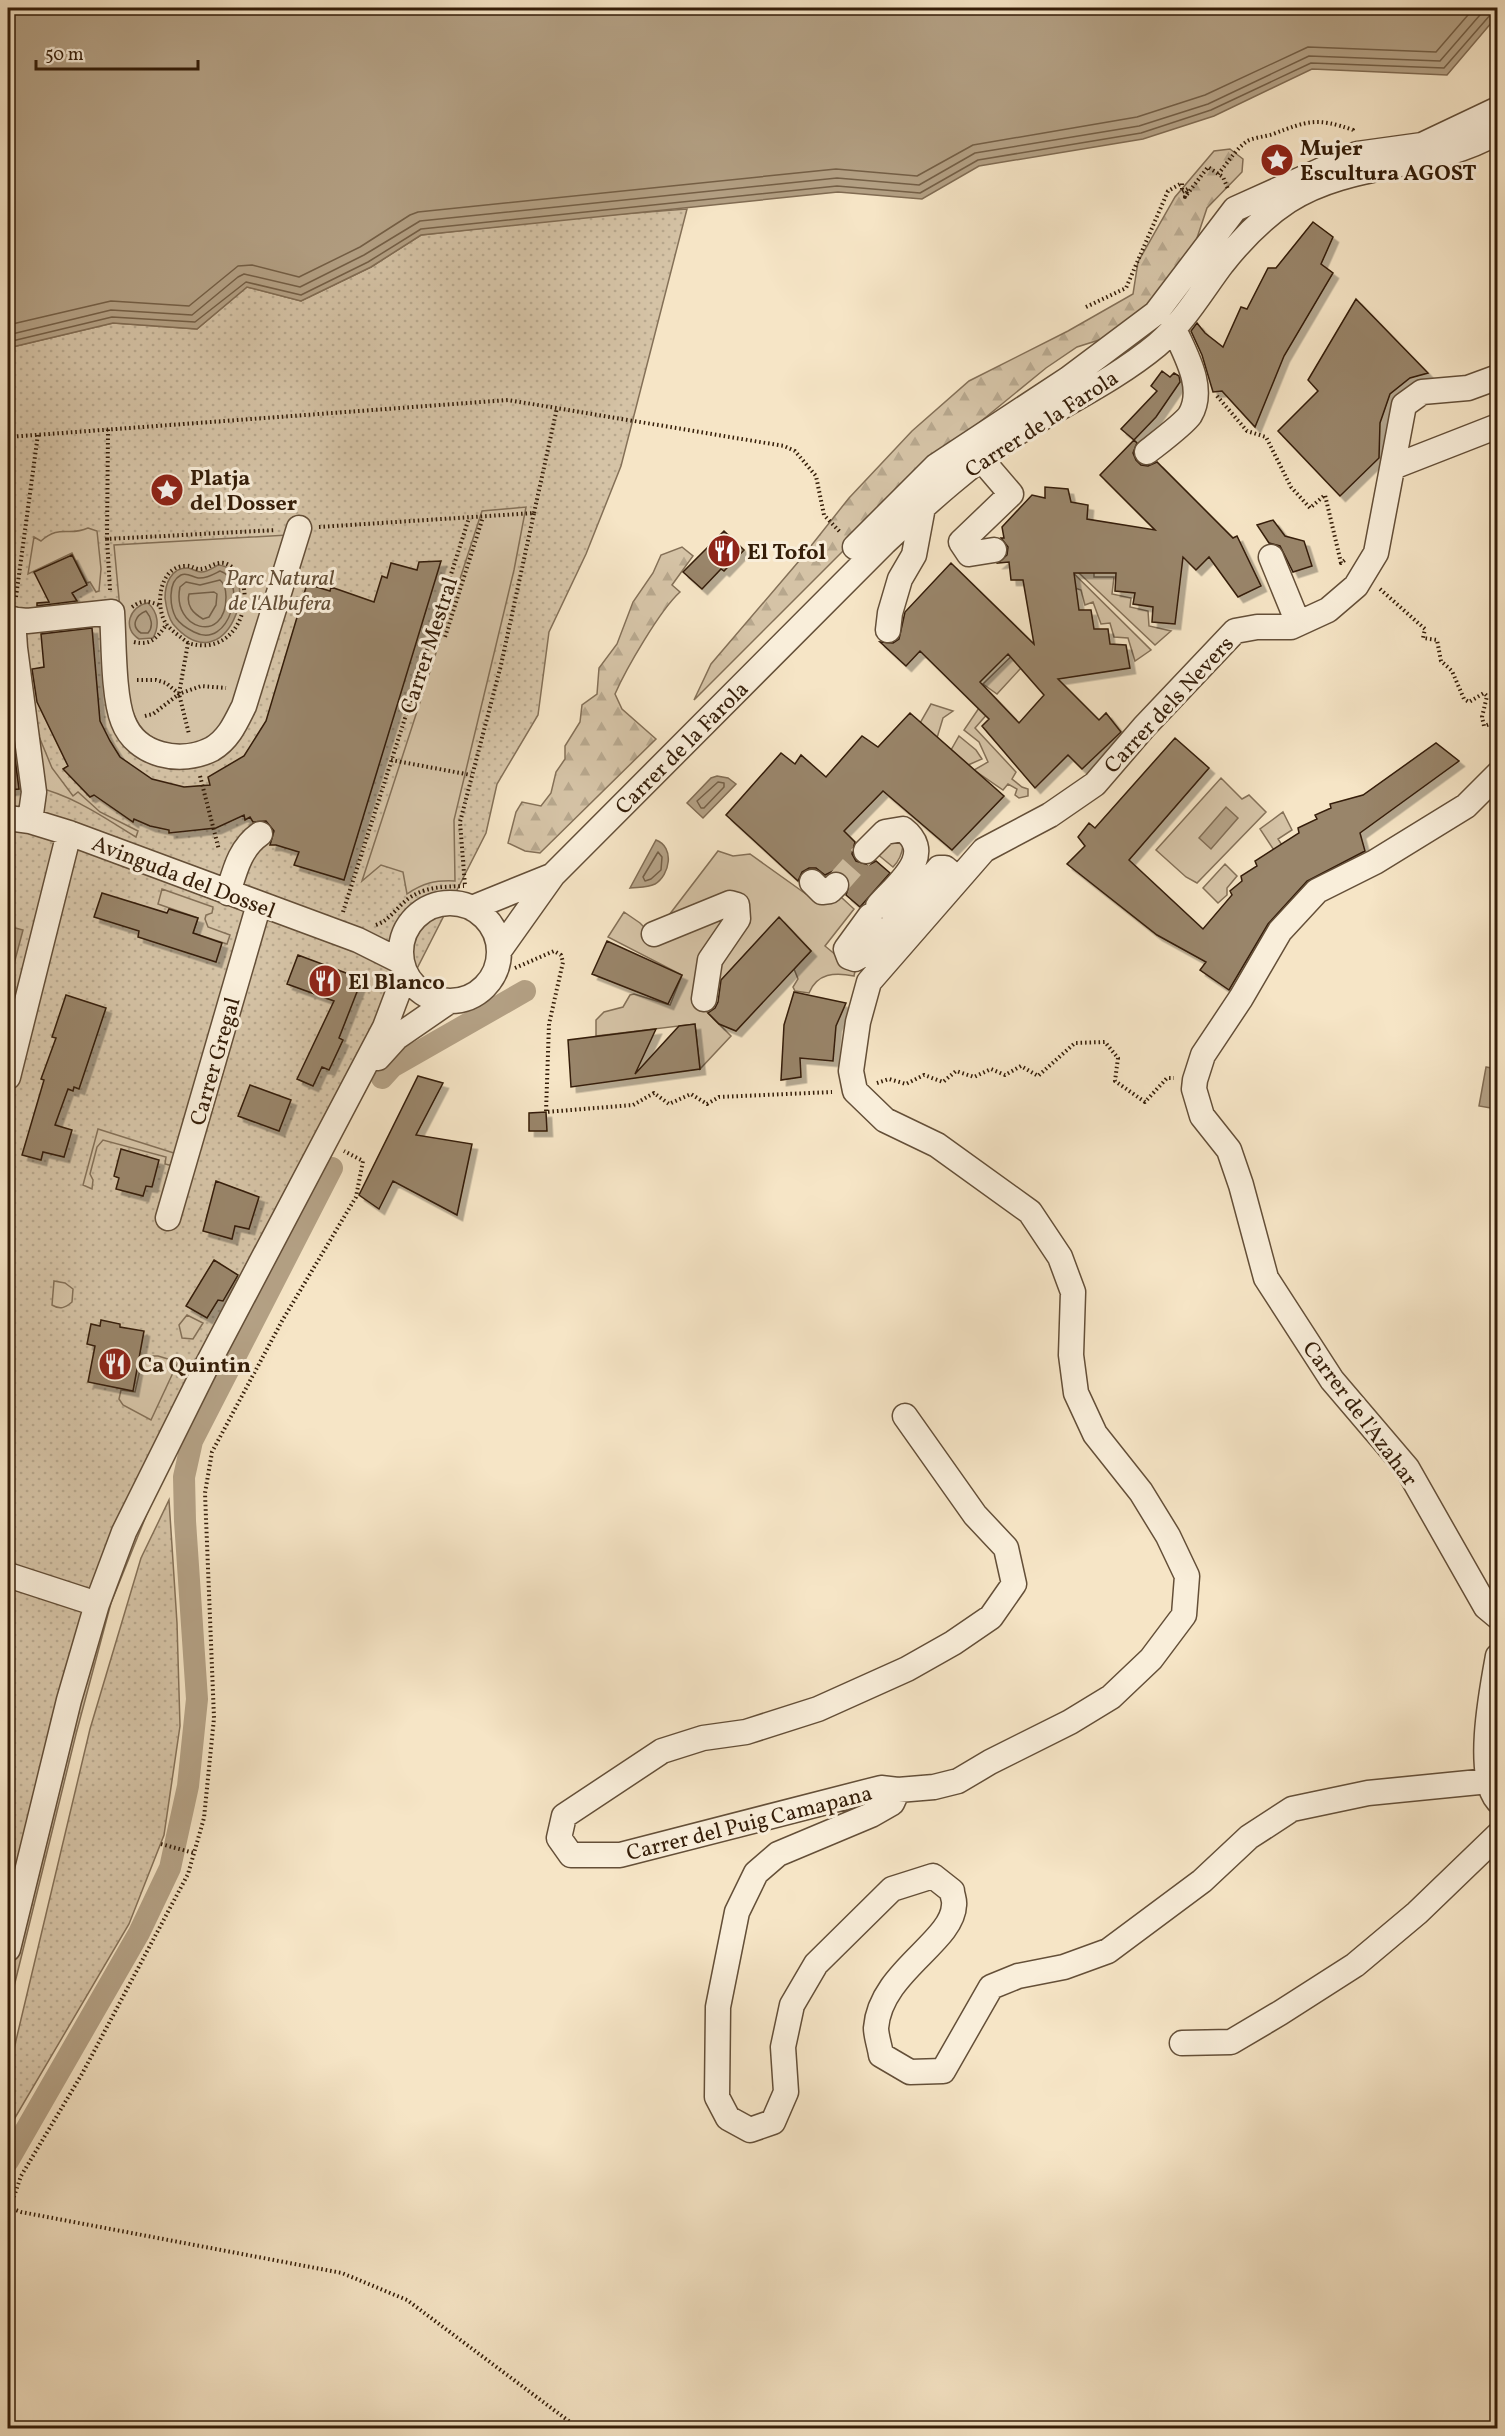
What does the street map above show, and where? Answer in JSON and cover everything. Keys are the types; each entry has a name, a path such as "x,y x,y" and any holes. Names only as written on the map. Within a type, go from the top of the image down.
{"street":[{"path":"855,547 936,466 1068,379 1156,313 1235,209 1357,154 1422,145 1497,109"},
{"name":"Carrer de la Farola","path":"553,875 923,507 981,459 1022,430 1134,362 1174,329 1241,240 1264,218 1288,201 1316,186 1345,175 1443,156 1497,132"},
{"path":"1147,452 1190,415 1195,396 1194,374 1174,329"},
{"name":"Carrer dels Nevers","path":"855,1091 851,1071 858,1022 869,982 984,850 1050,816 1095,784 1234,632 1257,627 1291,627 1328,610 1356,586 1376,553 1404,405 1422,392 1468,388 1497,376"},
{"path":"1393,467 1497,426"},
{"path":"981,459 1011,494 961,542 969,554 994,550"},
{"path":"888,630 890,613 900,579 914,555 923,507"},
{"path":"19,820 34,792 10,619 27,621 121,611 116,674 118,704 123,722 136,742 153,753 169,756 194,755 213,748 232,731 250,686 299,528"},
{"path":"1271,557 1298,623"},
{"name":"Carrer de l'Azahar","path":"1497,774 1466,806 1375,862 1317,891 1280,931 1241,998 1203,1055 1194,1089 1202,1116 1229,1150 1241,1185 1266,1278 1332,1380 1407,1468 1486,1607 1497,1617"},
{"name":"Avinguda del Dossel","path":"19,820 69,833 259,904 355,933 403,968"},
{"path":"866,851 885,832 894,829 903,830 911,836 918,852 882,918 939,868 945,868 958,879"},
{"path":"8,1077 69,833"},
{"path":"228,892 240,857 251,840 260,834"},
{"path":"8,1949 69,1700 97,1604 124,1532 154,1468 385,1028 403,968 401,944 408,927 417,915 429,907 444,903 458,904 470,894 553,875"},
{"path":"403,968 412,984 421,993 432,998 448,1002 464,1000 479,993 502,969 553,875"},
{"path":"470,894 492,926 502,969"},
{"path":"654,934 730,903 737,904 738,919 710,960 704,999"},
{"name":"Carrer Gregal","path":"168,1218 259,904"},
{"path":"355,933 408,927"},
{"path":"356,1082 397,1037 448,1002"},
{"path":"855,1091 885,1120 937,1145 1030,1212 1060,1257 1073,1292 1071,1355 1076,1393 1095,1434 1141,1492 1168,1536 1188,1576 1184,1615 1151,1659 1111,1697 1070,1722 990,1762 958,1781 934,1787 898,1790 892,1803 871,1815 778,1854 756,1873 737,1912 718,2007 717,2097 728,2118 750,2130 773,2121 786,2092 783,2047 792,2005 816,1964 892,1889 933,1876 952,1891 954,1906 945,1928 912,1961 887,1991 876,2028 881,2055 910,2072 943,2071 991,1987 1018,1976 1064,1968 1108,1951 1202,1881 1249,1837 1292,1809 1368,1793 1492,1792 1486,1746 1497,1656"},
{"name":"Carrer del Puig Camapana","path":"898,1790 881,1788 620,1855 571,1855 559,1838 564,1816 662,1751 703,1738 746,1732 818,1708 907,1669 953,1643 991,1617 1014,1584 1006,1548 975,1515 905,1416"},
{"path":"8,1575 97,1604"},
{"path":"1182,2043 1231,2042 1355,1965 1417,1913 1497,1835"}],"path":[{"path":"1218,174 1247,141 1272,134 1297,123 1321,121 1344,126 1353,130 1355,142"},
{"path":"1086,307 1126,288 1168,191 1182,183 1182,192 1188,189 1185,198 1208,167 1223,177 1235,209"},
{"path":"1195,396 1218,396 1247,430 1266,437 1291,486 1310,508 1325,495 1341,563 1369,540 1378,543"},
{"path":"8,437 508,400 784,446 795,451 816,476 824,515"},
{"path":"355,933 385,922 410,898 431,887 470,894 460,822 501,665 557,408"},
{"path":"108,429 107,539 121,611 147,600 159,605"},
{"path":"10,619 38,434"},
{"path":"107,539 534,513"},
{"path":"432,634 445,637 483,517"},
{"name":"Carrer Mestral","path":"355,933 392,760 469,518"},
{"path":"220,562 229,564 237,572 243,586 243,606 239,624 228,637 216,644 201,647 188,643 167,624 159,605 163,583 169,572 179,566 199,569 220,562"},
{"path":"1363,575 1425,629 1423,638 1437,640 1441,661 1452,672 1464,699 1469,702 1484,693 1487,696 1482,717 1484,726 1497,721"},
{"path":"130,638 143,644 155,640 167,624"},
{"path":"188,643 179,694 219,851"},
{"path":"116,674 143,681 156,680 166,683 179,694"},
{"path":"123,722 153,714 179,694 201,686 217,689 250,686"},
{"path":"1497,731 1494,748 1497,753"},
{"path":"392,760 471,775"},
{"path":"502,969 554,951 561,955 562,972 549,1024 546,1112 633,1105 654,1093 669,1104 691,1094 707,1104 718,1097 855,1091 889,1078 906,1084 924,1076 944,1082 956,1071 974,1077 990,1069 1005,1075 1021,1066 1038,1076 1076,1043 1105,1042 1118,1058 1114,1081 1145,1102 1167,1078 1195,1080"},
{"path":"8,2214 21,2176 93,2053 188,1874 204,1818 214,1718 205,1493 212,1452 282,1321 356,1197 363,1161 325,1141"},
{"path":"161,1844 194,1853"},
{"path":"9,2208 342,2273 407,2300 578,2428"}],"green space":[{"path":"1230,149 1243,159 1242,172 1207,208 1191,256 1150,304 1121,333 1077,347 1046,368 964,435 854,540 694,700 711,664 799,561 849,498 912,431 969,381 1068,331 1133,294 1138,262 1175,197 1214,151"},
{"name":"Parc Natural de l'Albufera","path":"687,209 621,466 586,554 549,632 538,715 497,784 486,833 175,1444 111,1603 76,1734 8,2011 8,348 113,323 197,329 247,287 301,301 371,267 421,235 595,216"},
{"path":"526,507 514,570 454,820 455,881 430,883 407,894 403,872 381,865 362,881 482,511"},
{"path":"88,528 97,531 101,569 99,591 96,592 90,582 87,583 72,553 28,574 34,537 41,541 54,533"},
{"path":"287,535 237,694 219,729 207,741 189,746 170,745 156,740 139,725 128,695 114,545"},
{"path":"1042,538 1094,565 1094,577 1114,577 1112,594 1131,598 1130,607 1148,611 1149,626 1171,631 1155,645"},
{"path":"1040,540 1151,650 1135,661 1128,638 1114,637 1110,623 1101,624 1093,602 1085,605 1081,590 1069,586"},
{"path":"682,547 693,556 672,585 680,592 635,655 615,694 622,709 656,739 540,853 525,851 508,843 516,812 522,802 541,806 551,793 556,772 565,759 565,746 580,722 582,705 597,694 599,668 617,644 633,602 653,573 661,555"},
{"path":"1026,642 1021,668 997,694 983,684"},
{"path":"931,704 953,711 943,718 937,738 920,723"},
{"path":"979,708 989,712 975,728 1016,772 1012,779 1028,789 1028,796 1019,798 1015,795 1017,789 1008,784 1003,790 974,770 988,762 979,742 964,730"},
{"path":"38,734 52,768 73,796 78,792 100,812 138,831 136,837 76,802 36,787"},
{"path":"959,736 976,750 982,759 968,765 951,750"},
{"path":"1221,778 1242,799 1249,795 1266,812 1197,883 1186,877 1156,850"},
{"path":"1283,812 1292,830 1278,839 1308,885 1301,891 1260,829"},
{"path":"900,841 903,845 902,852 893,867 876,853 886,842"},
{"path":"718,851 733,856 750,854 806,894 818,876 854,909 825,946 855,971 854,976 827,975 812,986 809,993 795,991 793,987 798,979 794,969 811,951 779,918 699,1004 731,1036 700,1069 695,1024 596,1036 596,1020 604,1012 623,1007 630,995 634,994 670,1005 682,975 608,937 624,912 653,936"},
{"path":"1225,864 1237,876 1227,888 1227,895 1218,903 1203,888"},
{"path":"162,889 213,907 212,913 206,915 205,919 208,927 230,935 227,944 193,933 198,918 158,904"},
{"path":"98,1129 177,1154 173,1166 165,1164 166,1157 103,1140 97,1147 90,1174 93,1180 92,1189 83,1185"},
{"path":"54,1281 65,1283 73,1289 72,1302 65,1307 52,1305"},
{"path":"187,1315 203,1323 193,1339 182,1338 179,1325"},
{"path":"143,1356 158,1356 178,1362 151,1420 123,1405 119,1399 121,1390 135,1392"},
{"path":"169,1500 177,1623 180,1726 164,1835 129,1924 9,2128 8,2074 90,1729 141,1558"}],"water":[{"path":"8,8 1497,8 1498,15 1447,75 1312,69 1214,116 1143,139 979,166 922,199 838,192 421,235 371,267 301,301 247,287 197,329 113,323 8,348"},
{"path":"218,565 232,571 239,585 239,602 234,620 224,634 210,642 192,640 173,624 170,618 165,598 166,587 173,574 181,569 189,568 203,572"},
{"path":"148,603 156,615 157,629 153,638 139,639 131,630 130,618 136,608"},
{"path":"717,776 728,778 736,784 703,818 687,803 711,778"},
{"path":"1226,807 1238,818 1211,849 1199,838"},
{"path":"656,840 666,849 668,855 664,874 655,884 630,888"},
{"path":"8,926 23,930 14,964 8,962"},
{"path":"1486,1067 1497,1069 1497,1109 1479,1106"}],"building":[{"path":"1313,222 1333,237 1321,264 1333,273 1284,356 1255,427 1222,391 1213,392 1202,355 1191,331 1197,323 1205,333 1223,347 1241,307 1247,309 1268,268 1276,268"},
{"path":"1356,299 1428,373 1410,378 1390,394 1380,423 1379,458 1340,496 1278,431 1318,391 1308,380"},
{"path":"1162,371 1170,377 1174,373 1179,376 1180,382 1156,417 1134,440 1121,429 1157,391 1151,386"},
{"path":"1134,440 1137,443 1133,453 1141,465 1148,466 1157,462 1233,538 1237,536 1261,586 1238,597 1209,557 1196,570 1183,557 1175,624 1152,622 1153,607 1133,604 1135,593 1115,591 1116,573 1074,573 1079,610 1091,610 1094,629 1108,629 1110,644 1126,645 1130,668 1058,679 1099,720 1106,713 1121,732 1082,769 1068,755 1035,788 982,726 989,719 920,651 906,666 880,642 893,643 899,639 905,612 951,563 1034,644 1023,580 1011,580 1009,562 998,563 1007,555 1008,547 1001,538 1004,538 1002,527 1032,495 1045,498 1045,487 1068,489 1071,502 1088,505 1087,519 1155,530 1100,475","holes":["1008,654 1044,695 1019,723 980,682"]},
{"path":"1273,520 1285,536 1304,541 1312,566 1293,572 1280,546 1269,543 1257,525"},
{"path":"724,531 744,550 702,589 683,572"},
{"path":"72,555 87,585 72,593 77,601 37,606 37,603 49,602 34,572"},
{"path":"441,561 344,880 294,865 299,852 270,845 274,831 266,821 253,822 250,817 245,820 244,815 216,828 169,833 169,830 150,826 134,819 133,822 94,795 90,797 63,769 68,766 37,702 32,669 44,667 41,634 92,628 100,721 120,757 152,779 184,787 210,785 208,777 244,756 266,721 307,584 330,591 331,587 374,602 382,576 387,578 391,563 417,570 419,562"},
{"path":"910,713 1004,796 952,850 883,791 844,831 855,842 852,854 856,861 869,865 876,861 890,873 860,907 846,895 850,882 846,875 833,871 825,875 816,868 809,868 802,872 798,881 726,815 781,753 795,764 801,755 826,777 862,736 878,747"},
{"path":"10,721 19,789 8,790 8,722"},
{"path":"1175,738 1209,768 1129,860 1203,929 1232,895 1230,891 1242,881 1241,876 1257,866 1255,861 1299,833 1298,828 1317,819 1315,815 1331,808 1330,804 1363,795 1436,743 1459,761 1360,833 1365,851 1307,881 1268,924 1229,990 1200,970 1206,962 1157,935 1067,864 1085,846 1078,837 1089,823 1095,828"},
{"path":"102,893 167,913 169,909 198,918 193,933 222,943 216,962 138,937 139,931 94,917"},
{"path":"779,917 811,951 736,1031 719,1024 708,1013 715,1008 718,1002 721,980"},
{"path":"607,941 682,975 668,1004 592,974"},
{"path":"298,955 362,979 339,1038 343,1040 329,1070 322,1067 313,1086 297,1079 334,1001 287,984"},
{"path":"794,992 846,1003 836,1026 833,1061 800,1058 801,1077 781,1080 784,1025"},
{"path":"66,995 106,1008 79,1089 74,1087 73,1091 68,1089 55,1125 72,1130 64,1157 43,1152 41,1160 22,1155 44,1080 41,1079 56,1038 52,1037"},
{"path":"695,1024 700,1069 571,1087 568,1040 656,1029 635,1074 679,1026"},
{"path":"418,1076 443,1083 416,1135 472,1144 457,1215 393,1181 379,1209 359,1195"},
{"path":"250,1085 291,1100 279,1131 238,1116"},
{"path":"546,1112 547,1131 529,1131 529,1113"},
{"path":"121,1149 159,1160 152,1187 146,1186 143,1196 116,1189 119,1178 114,1176"},
{"path":"216,1181 259,1197 249,1229 235,1226 232,1239 203,1231"},
{"path":"214,1260 238,1275 223,1301 218,1300 207,1318 186,1306"},
{"name":"Ca Quintin","path":"101,1320 120,1324 120,1327 144,1331 133,1391 88,1382 95,1346 87,1344 91,1324 100,1326"}],"waterway":[{"path":"382,1078 392,1067 525,991"},
{"path":"8,2161 139,1933 170,1868 188,1786 197,1699 184,1477 192,1441 332,1168"}],"tunnel":[{"path":"836,885 866,851"}],"place":[{"name":"Mujer Escultura AGOST","path":"1277,160"},
{"name":"Platja del Dosser","path":"167,490"},
{"name":"El Tofol","path":"724,551"},
{"name":"El Blanco","path":"325,981"},
{"name":"Ca Quintin","path":"115,1364"}]}
